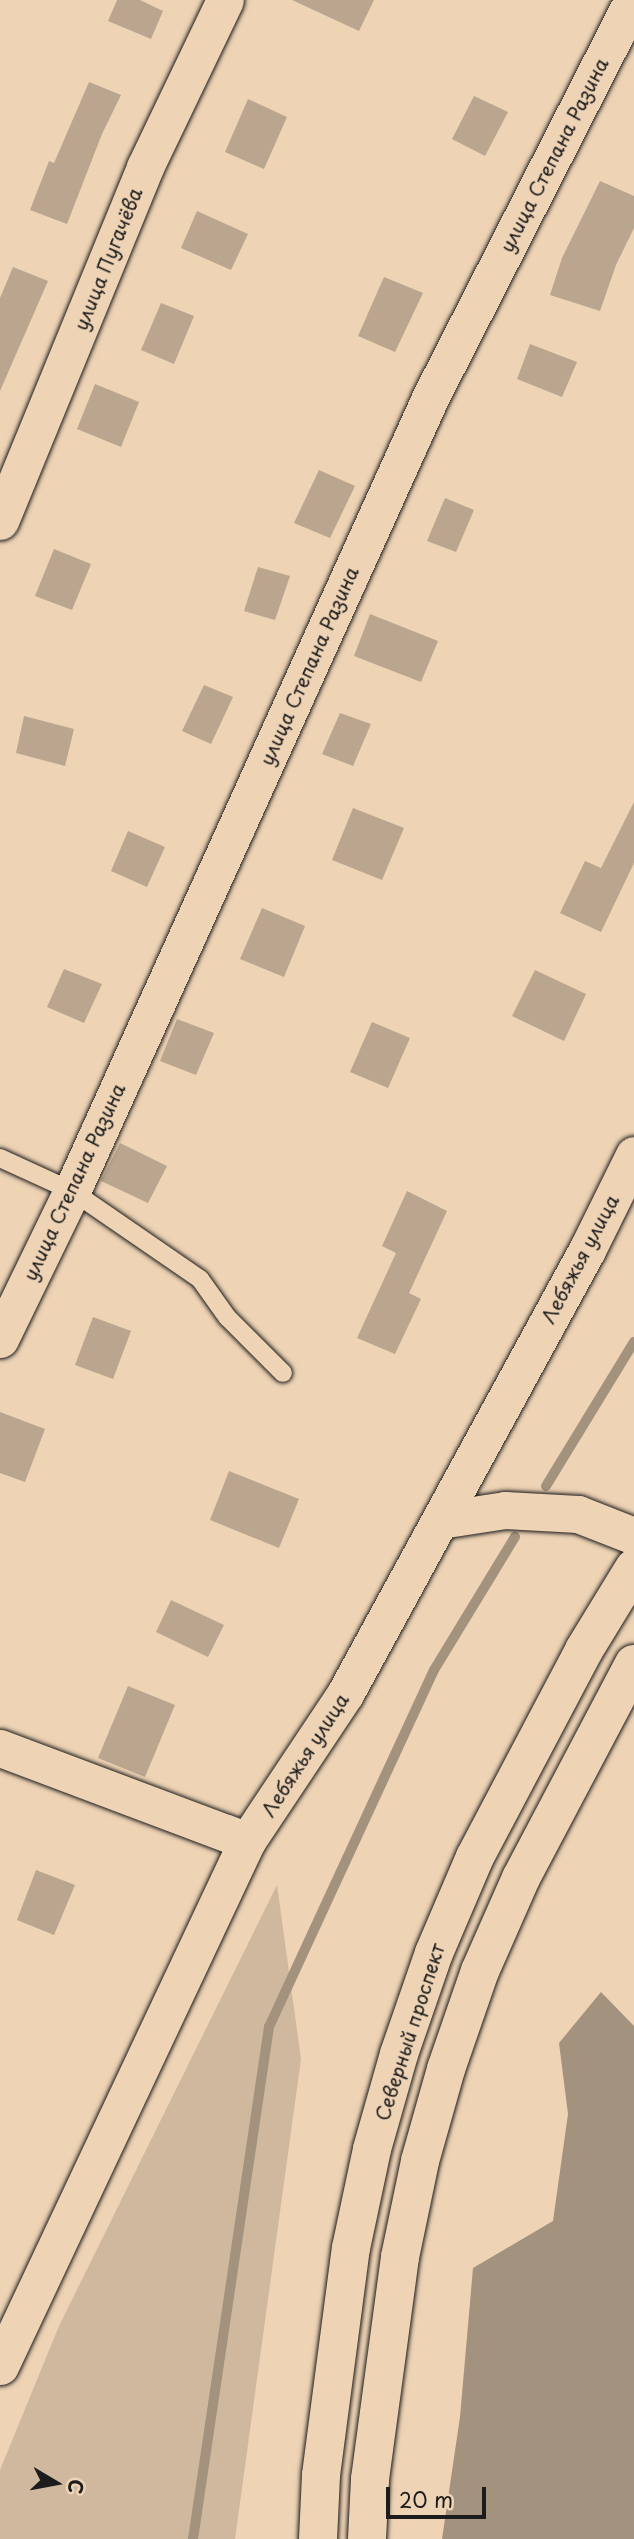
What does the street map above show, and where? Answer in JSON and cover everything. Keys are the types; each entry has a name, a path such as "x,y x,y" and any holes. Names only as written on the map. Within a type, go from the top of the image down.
{"main road":[{"name":"Северный проспект","path":"318,2539 321,2475 351,2248 372,2149 399,2054 434,1953 475,1857 559,1696 634,1568"},
{"path":"367,2539 370,2479 400,2257 420,2161 446,2068 480,1971 521,1878 634,1664"}],"street":[{"name":"улица Пугачёва","path":"0,521 145,167 225,0"},
{"name":"улица Степана Разина","path":"0,1339 72,1191 430,398 632,0"},
{"name":"Лебяжья улица","path":"0,2366 247,1841 345,1695 587,1250 634,1155"},
{"path":"440,1520 505,1510 578,1514 634,1536"},
{"path":"0,1748 247,1841"}],"lane":[{"path":"0,1158 72,1191 200,1279 227,1317 283,1373"}],"shaded area":[{"path":"277,1885 301,2059 235,2539 0,2539 0,2470 59,2326"},
{"path":"601,1992 634,2026 634,2539 442,2539 460,2417 473,2268 553,2221 568,2114 559,2043"}],"building":[{"path":"117,0 140,0 163,11 151,39 108,21"},
{"path":"292,0 374,0 359,31"},
{"path":"89,82 121,95 102,134 67,224 30,210 49,161 54,163"},
{"path":"474,96 508,112 485,156 452,139"},
{"path":"248,99 287,117 264,169 225,152"},
{"path":"600,181 634,196 634,228 616,265 600,311 550,295 562,258"},
{"path":"197,211 248,234 231,270 181,248"},
{"path":"13,267 48,281 0,391 0,298"},
{"path":"384,277 423,293 395,352 358,336"},
{"path":"161,303 194,316 174,364 141,350"},
{"path":"530,344 577,362 562,397 517,379"},
{"path":"95,384 139,402 121,447 77,429"},
{"path":"319,470 355,486 330,538 294,523"},
{"path":"445,498 474,510 456,552 427,541"},
{"path":"54,549 91,564 72,610 35,596"},
{"path":"258,567 290,576 275,620 244,611"},
{"path":"370,614 438,641 421,682 354,656"},
{"path":"204,685 233,697 211,744 182,731"},
{"path":"340,713 371,724 353,766 322,754"},
{"path":"24,716 74,729 65,766 16,753"},
{"path":"634,802 634,863 601,932 560,913 585,861 601,868"},
{"path":"353,808 404,828 382,880 332,860"},
{"path":"128,831 165,847 147,887 111,871"},
{"path":"262,908 305,926 284,977 240,959"},
{"path":"64,969 102,984 84,1023 47,1007"},
{"path":"535,970 586,994 564,1041 512,1016"},
{"path":"177,1019 214,1033 196,1075 160,1061"},
{"path":"372,1022 410,1038 388,1088 350,1072"},
{"path":"120,1143 167,1166 148,1203 101,1181"},
{"path":"407,1191 447,1211 409,1293 421,1299 395,1354 357,1338 396,1253 382,1246"},
{"path":"93,1317 131,1331 113,1379 75,1365"},
{"path":"0,1412 45,1429 25,1482 0,1473"},
{"path":"229,1471 299,1499 279,1548 210,1520"},
{"path":"171,1600 224,1625 208,1657 156,1632"},
{"path":"128,1686 175,1705 145,1777 98,1758"},
{"path":"36,1870 75,1885 54,1935 17,1920"}],"waterway":[{"path":"546,1486 634,1342"},
{"path":"193,2539 269,2027 434,1670 515,1537"}]}
